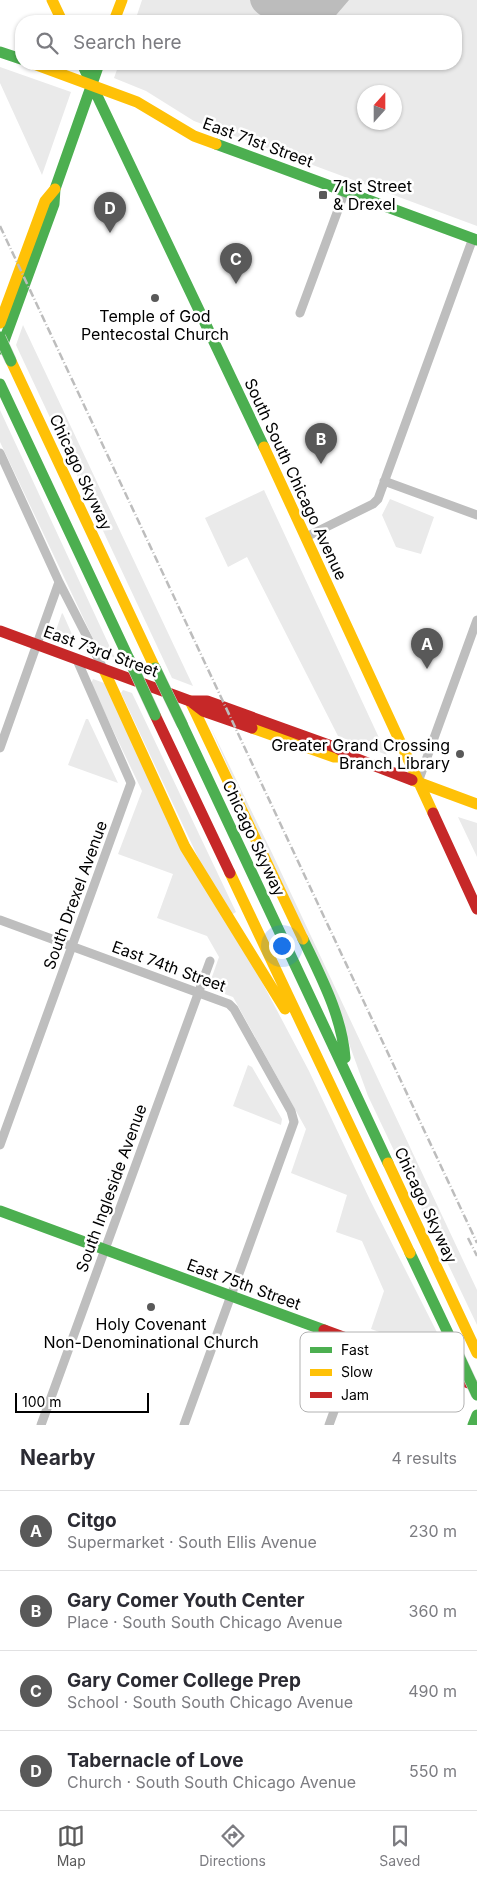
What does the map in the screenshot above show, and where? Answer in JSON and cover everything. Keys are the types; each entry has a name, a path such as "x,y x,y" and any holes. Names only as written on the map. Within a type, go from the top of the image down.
{"main road":[{"path":"52,0 59,15"},
{"path":"116,15 122,0"},
{"path":"0,52 15,58"},
{"name":"East 71st Street","path":"51,70 136,102 194,136 475,239"},
{"name":"South South Chicago Avenue","path":"85,70 306,537 477,909"},
{"path":"0,323 45,201 54,189 97,70"},
{"path":"0,352 54,204 54,189"},
{"name":"Chicago Skyway","path":"0,337 475,1349"},
{"path":"1,386 448,1332"},
{"name":"East 73rd Street","path":"0,632 190,701 207,701 337,748 352,757 477,804"},
{"path":"104,670 201,876 279,1002 305,1032"},
{"path":"190,701 331,1000 344,1045 346,1072"},
{"name":"East 75th Street","path":"0,1211 329,1332"},
{"path":"464,1367 477,1395"},
{"name":"East 75th Street","path":"464,1381 477,1386"},
{"path":"473,1425 477,1415"}],"street":[{"path":"300,313 345,191"},
{"path":"306,537 373,504 384,481 475,239"},
{"path":"0,454 59,582 104,670"},
{"path":"384,481 477,515"},
{"path":"0,748 59,582"},
{"path":"418,782 477,620"},
{"name":"South Drexel Avenue","path":"0,1145 131,784 77,660"},
{"name":"East 74th Street","path":"0,920 228,1004 234,1009 291,1111 294,1122 231,1296"},
{"name":"South Ingleside Avenue","path":"41,1425 210,961"},
{"path":"184,1425 231,1296"},
{"path":"329,1425 334,1412"}],"shaded area":[{"path":"142,0 477,0 477,226 194,121 146,91 114,78 117,70 462,70 462,15 137,15"},
{"path":"250,0 349,0 336,15 260,15 254,9"},
{"path":"0,67 71,92 42,175 0,83"},
{"path":"23,325 193,686 172,678 16,345"},
{"path":"0,410 115,658 98,649 0,442"},
{"path":"264,490 387,755 338,736 247,557 228,567 205,518"},
{"path":"390,499 434,517 421,554 396,547 382,515"},
{"path":"63,614 75,641 55,633"},
{"path":"93,679 104,683 309,1071 370,1200 437,1332 379,1332 371,1329 384,1291 362,1241 336,1232 347,1195 291,1173 306,1129 233,997 208,988 219,957 207,936 157,918 173,874 118,854 142,791 91,684"},
{"path":"123,690 132,693 236,912 231,915 211,885 121,693"},
{"path":"86,719 88,719 118,783 68,765"},
{"path":"210,726 272,853 477,1290 477,1325 368,1096 347,1038"},
{"path":"458,817 477,823 477,857"},
{"path":"248,1065 252,1067 282,1119 281,1125 233,1106"}],"railway":[{"path":"0,226 477,1243"},
{"path":"468,1238 477,1256"}],"traffic: fast":[{"path":"0,52 15,57"},
{"path":"85,70 264,447"},
{"path":"1,349 54,204 55,189 97,70"},
{"path":"216,144 477,240"},
{"path":"0,337 11,361"},
{"path":"0,384 129,659"},
{"path":"129,659 155,715"},
{"path":"155,668 182,724"},
{"path":"182,724 388,1163"},
{"path":"303,939 335,1012 340,1027 345,1058"},
{"path":"0,1211 324,1330"},
{"path":"410,1253 448,1332"},
{"path":"464,1367 477,1395"},
{"path":"473,1425 477,1415"}],"traffic: slow":[{"path":"52,0 59,15"},
{"path":"116,15 122,0"},
{"path":"50,70 137,102 194,136 216,144"},
{"path":"0,323 45,201 55,189"},
{"path":"11,361 155,668"},
{"path":"264,447 433,813"},
{"path":"104,670 185,847 285,1009"},
{"path":"190,701 303,939"},
{"path":"252,728 334,757 352,757"},
{"path":"412,780 477,804"},
{"path":"230,873 410,1253"},
{"path":"388,1163 477,1353"}],"traffic: jam":[{"path":"0,631 190,701 203,711 252,728"},
{"path":"190,701 207,701 337,748 352,757 412,780"},
{"path":"155,715 230,873"},
{"path":"433,813 477,909"},
{"path":"324,1330 329,1332"},
{"path":"464,1381 477,1386"}],"place":[{"name":"71st Street & Drexel","path":"323,195"},
{"name":"Tabernacle of Love","path":"110,233"},
{"name":"Gary Comer College Prep","path":"236,284"},
{"name":"Temple of God Pentecostal Church","path":"155,298"},
{"name":"Gary Comer Youth Center","path":"321,464"},
{"name":"Citgo","path":"427,669"},
{"name":"Greater Grand Crossing Branch Library","path":"460,754"},
{"name":"Holy Covenant Non-Denominational Church","path":"151,1307"}]}
